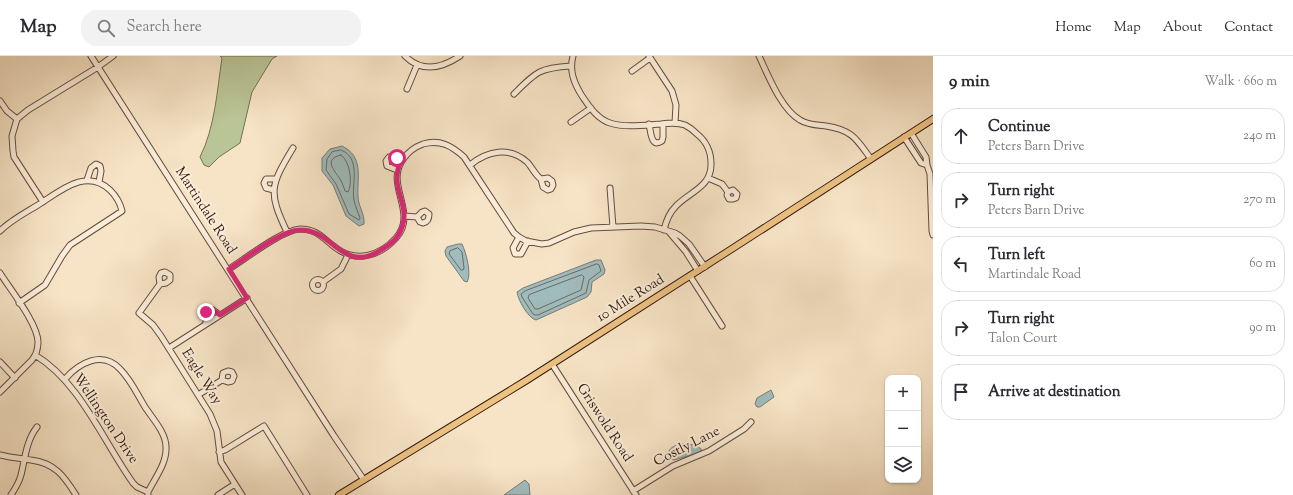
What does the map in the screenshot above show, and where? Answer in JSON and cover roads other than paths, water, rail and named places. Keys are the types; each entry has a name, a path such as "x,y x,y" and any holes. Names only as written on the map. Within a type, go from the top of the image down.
{"main road":[{"name":"10 Mile Road","path":"339,495 552,364 933,119"}],"street":[{"name":"Martindale Road","path":"92,56 334,436 364,480"},
{"path":"43,202 14,157 12,136 17,119 28,110 98,67 113,56"},
{"path":"405,56 417,65 428,67 448,64 460,56"},
{"path":"573,56 571,66 576,84 594,113 609,123 624,126 675,123 686,125 705,142 709,150 711,164 708,178 700,188 676,206 666,221 666,231 682,247 698,271"},
{"path":"759,56 783,103 794,116 808,124 844,130 859,142 871,159"},
{"path":"632,70 650,57 673,95 676,105 675,123"},
{"path":"407,89 417,65"},
{"path":"514,94 530,78 544,70 571,66"},
{"path":"0,102 7,111 17,119"},
{"path":"571,122 591,108"},
{"path":"649,124 652,140 655,143 658,143 662,141 663,124"},
{"path":"911,133 926,157 930,174 933,235"},
{"path":"904,137 921,163 927,165"},
{"path":"229,269 287,232 300,230 316,232 348,255 370,255 383,248 393,241 399,233 404,216 402,202 397,189 397,170 401,161 417,146 427,143 440,142 453,147 470,164 510,226 519,237 528,241 542,244 549,243 582,229 650,226 680,236 689,244 705,267"},
{"path":"287,232 276,205 274,190 276,178 293,148"},
{"path":"470,164 486,154 494,152 508,152 518,156 526,162 541,179"},
{"path":"397,170 387,166 386,161 389,157 393,157 401,161"},
{"path":"87,180 91,168 96,164 100,166 101,171 97,182"},
{"path":"274,190 266,188 264,183 266,178 276,178"},
{"path":"708,178 722,184 728,192"},
{"path":"0,231 72,183 87,180 106,186 114,194 122,211 70,245 45,285 19,303"},
{"path":"610,188 613,227"},
{"path":"404,216 417,217"},
{"path":"519,237 513,248 515,254 521,254 528,241"},
{"path":"323,282 340,269 348,255"},
{"path":"0,273 36,330 38,342 36,355 0,392"},
{"path":"690,276 722,326"},
{"name":"Eagle Way","path":"160,284 139,313 153,326 169,348 215,424 219,439 221,462 242,495"},
{"path":"169,348 247,298"},
{"path":"206,324 206,312 209,309 220,315"},
{"name":"Wellington Drive","path":"36,355 65,379 76,392 133,483 148,493"},
{"path":"65,379 78,366 85,362 99,360 113,363 126,376 158,426 166,443 166,456 164,462 148,493"},
{"path":"0,362 15,378"},
{"name":"Griswold Road","path":"552,364 634,493"},
{"path":"198,394 222,380"},
{"name":"Costly Lane","path":"634,493 673,466 709,452 744,430 751,422"},
{"path":"219,452 225,450 264,426 307,495"},
{"path":"11,495 19,481 30,438 37,427"},
{"path":"0,455 12,459 24,459 46,463 65,478 76,495"},
{"path":"218,495 235,484"}],"water":[{"path":"342,146 349,150 354,156 358,168 358,200 364,220 364,224 359,226 346,216 333,185 322,171 322,158 330,149"},
{"path":"462,244 467,258 469,274 467,282 464,281 446,256 445,251 447,247"},
{"path":"596,260 601,260 605,270 604,274 592,282 591,292 587,297 536,320 530,316 521,304 517,292 523,288"},
{"path":"771,390 774,397 760,407 757,407 755,404 757,398"},
{"path":"676,445 696,445 702,450 702,452 674,460 670,459 669,453 671,448"},
{"path":"525,480 529,484 530,495 504,495"}]}
